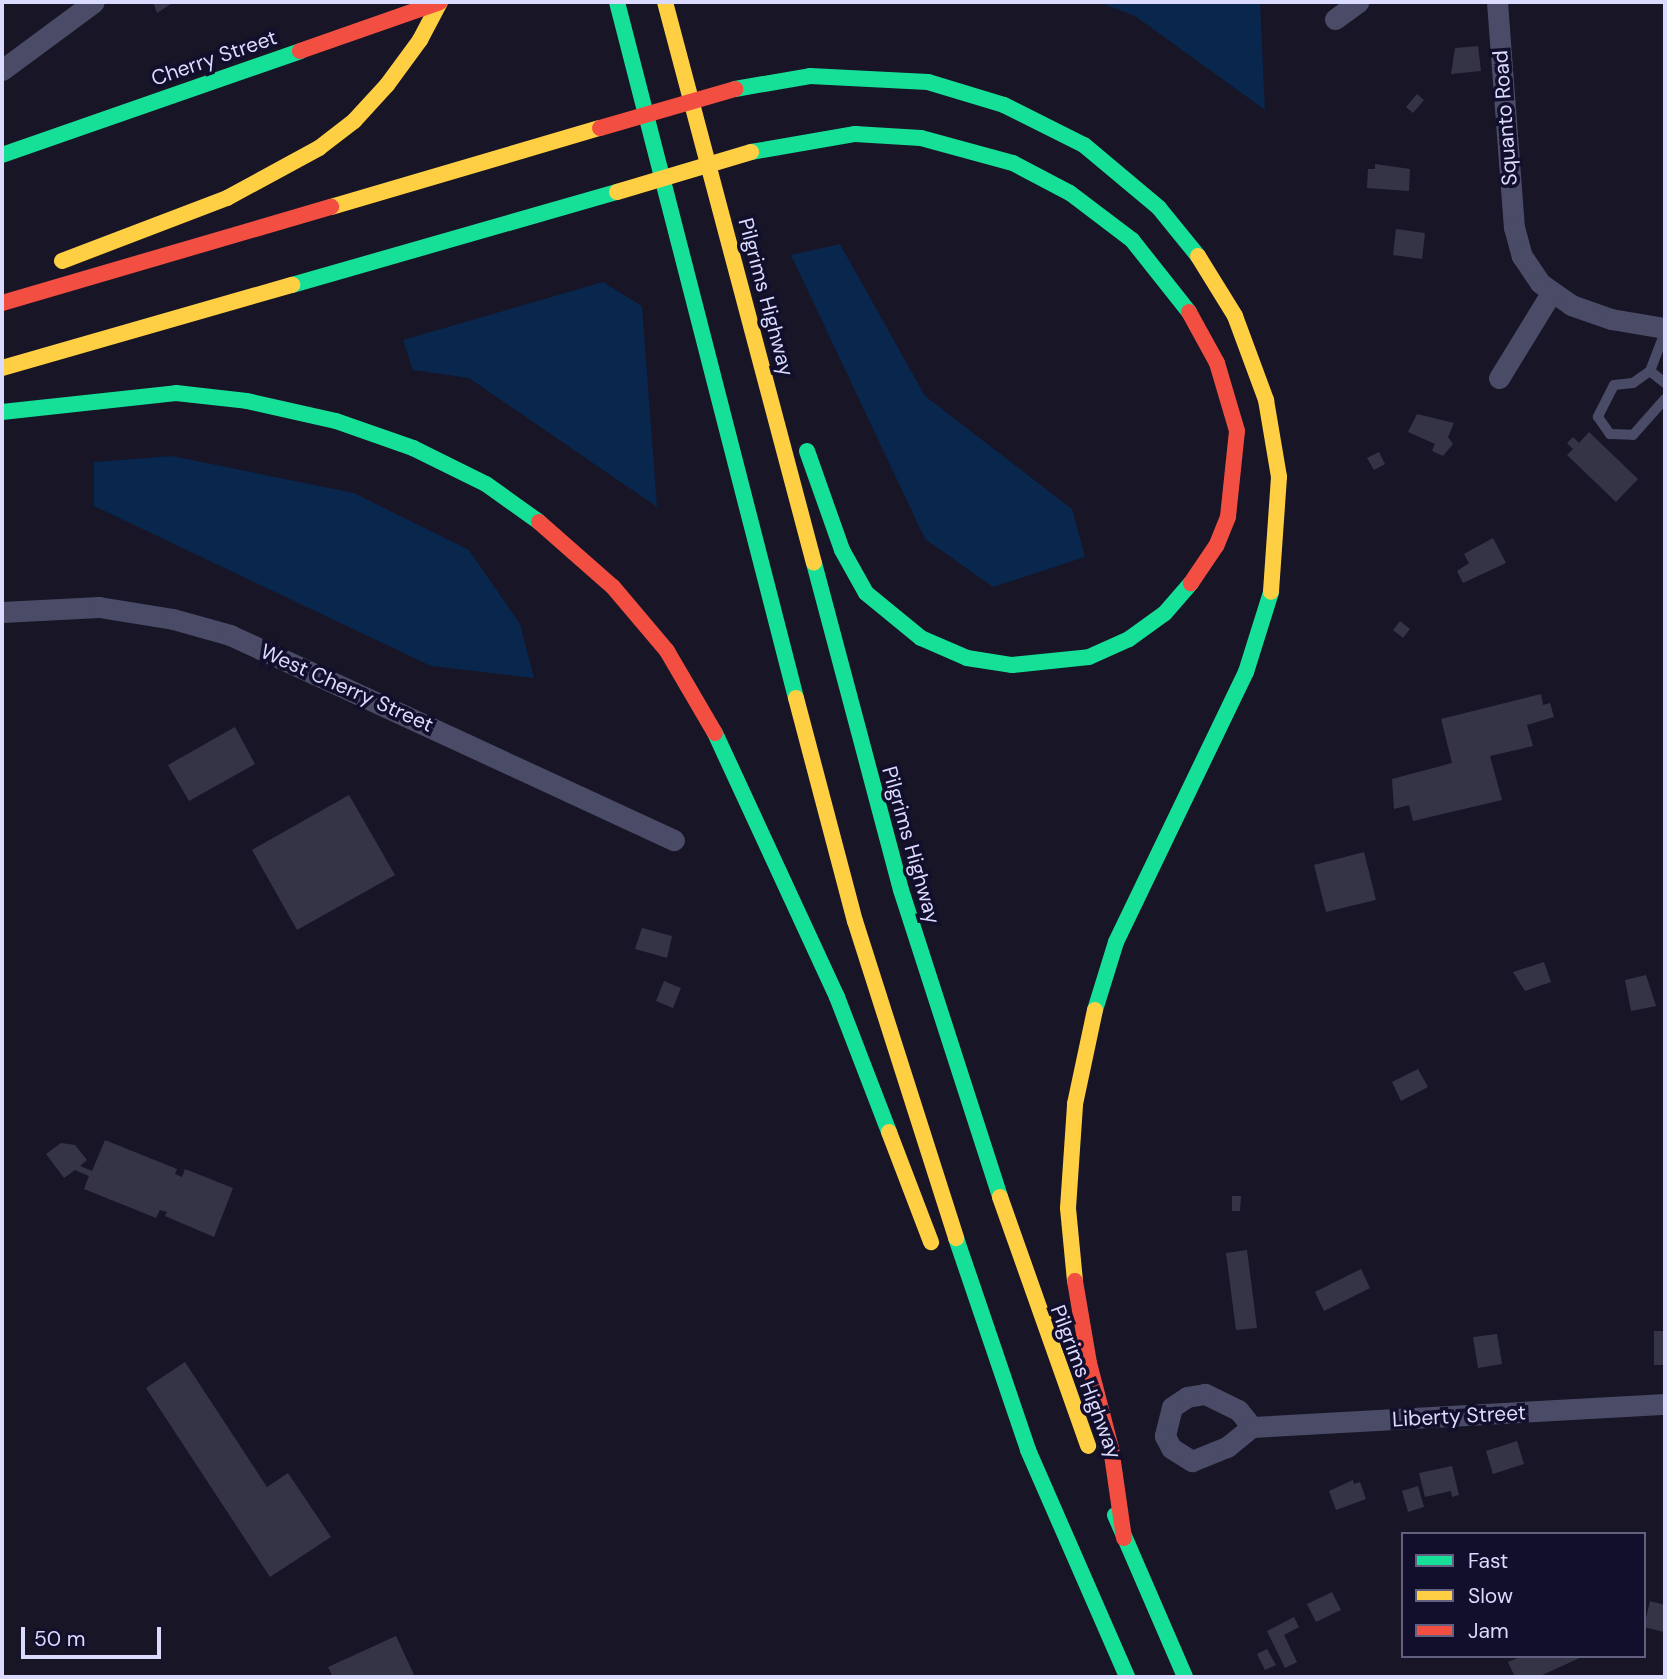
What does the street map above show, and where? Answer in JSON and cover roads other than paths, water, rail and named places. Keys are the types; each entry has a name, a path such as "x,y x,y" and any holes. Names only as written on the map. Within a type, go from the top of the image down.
{"main road":[{"path":"51,265 227,198 287,169 354,121 420,40 440,2"},
{"name":"Cherry Street","path":"2,155 440,2"},
{"path":"617,2 855,921 906,1091 1028,1450 1127,1677"},
{"name":"Pilgrims Highway","path":"665,2 845,688 951,1056 1037,1312 1124,1538 1185,1677"},
{"path":"2,303 735,89 810,76 928,82 1004,105 1084,145 1159,208 1191,245 1235,316 1266,400 1279,477 1271,593 1246,672 1116,942 1097,999 1075,1104 1068,1208 1071,1257 1083,1338 1111,1448 1124,1538"},
{"path":"3,367 795,141 855,134 921,138 1013,163 1070,193 1132,240 1184,304 1221,373 1237,431 1237,459 1228,517 1216,546 1184,595 1165,613 1129,639 1089,657 1012,665 967,658 921,638 866,593 842,550 799,431 762,364"},
{"path":"7,412 176,393 247,401 336,421 413,448 486,484 559,536 613,587 667,652 724,749 837,997 937,1258"},
{"path":"976,1355 1028,1450"}],"street":[{"path":"2,70 94,2"},
{"path":"1335,19 1358,2"},
{"name":"Squanto Road","path":"1497,2 1516,234 1522,256 1551,293"},
{"path":"1499,378 1551,293 1611,319 1665,330"},
{"name":"West Cherry Street","path":"2,612 99,607 173,619 230,635 674,840"},
{"name":"Liberty Street","path":"1252,1427 1665,1404"}],"lane":[{"path":"1665,330 1650,371 1633,383 1614,385 1598,417 1611,434 1633,435 1665,399"},
{"path":"1650,371 1665,383"}],"water":[{"path":"1099,2 1260,2 1265,110 1135,16"},
{"path":"840,244 925,396 1072,509 1085,557 993,587 925,539 791,255"},
{"path":"603,282 642,306 657,507 469,378 413,370 403,340"},
{"path":"172,456 354,493 469,550 520,624 534,678 431,666 94,506 94,462"}]}
